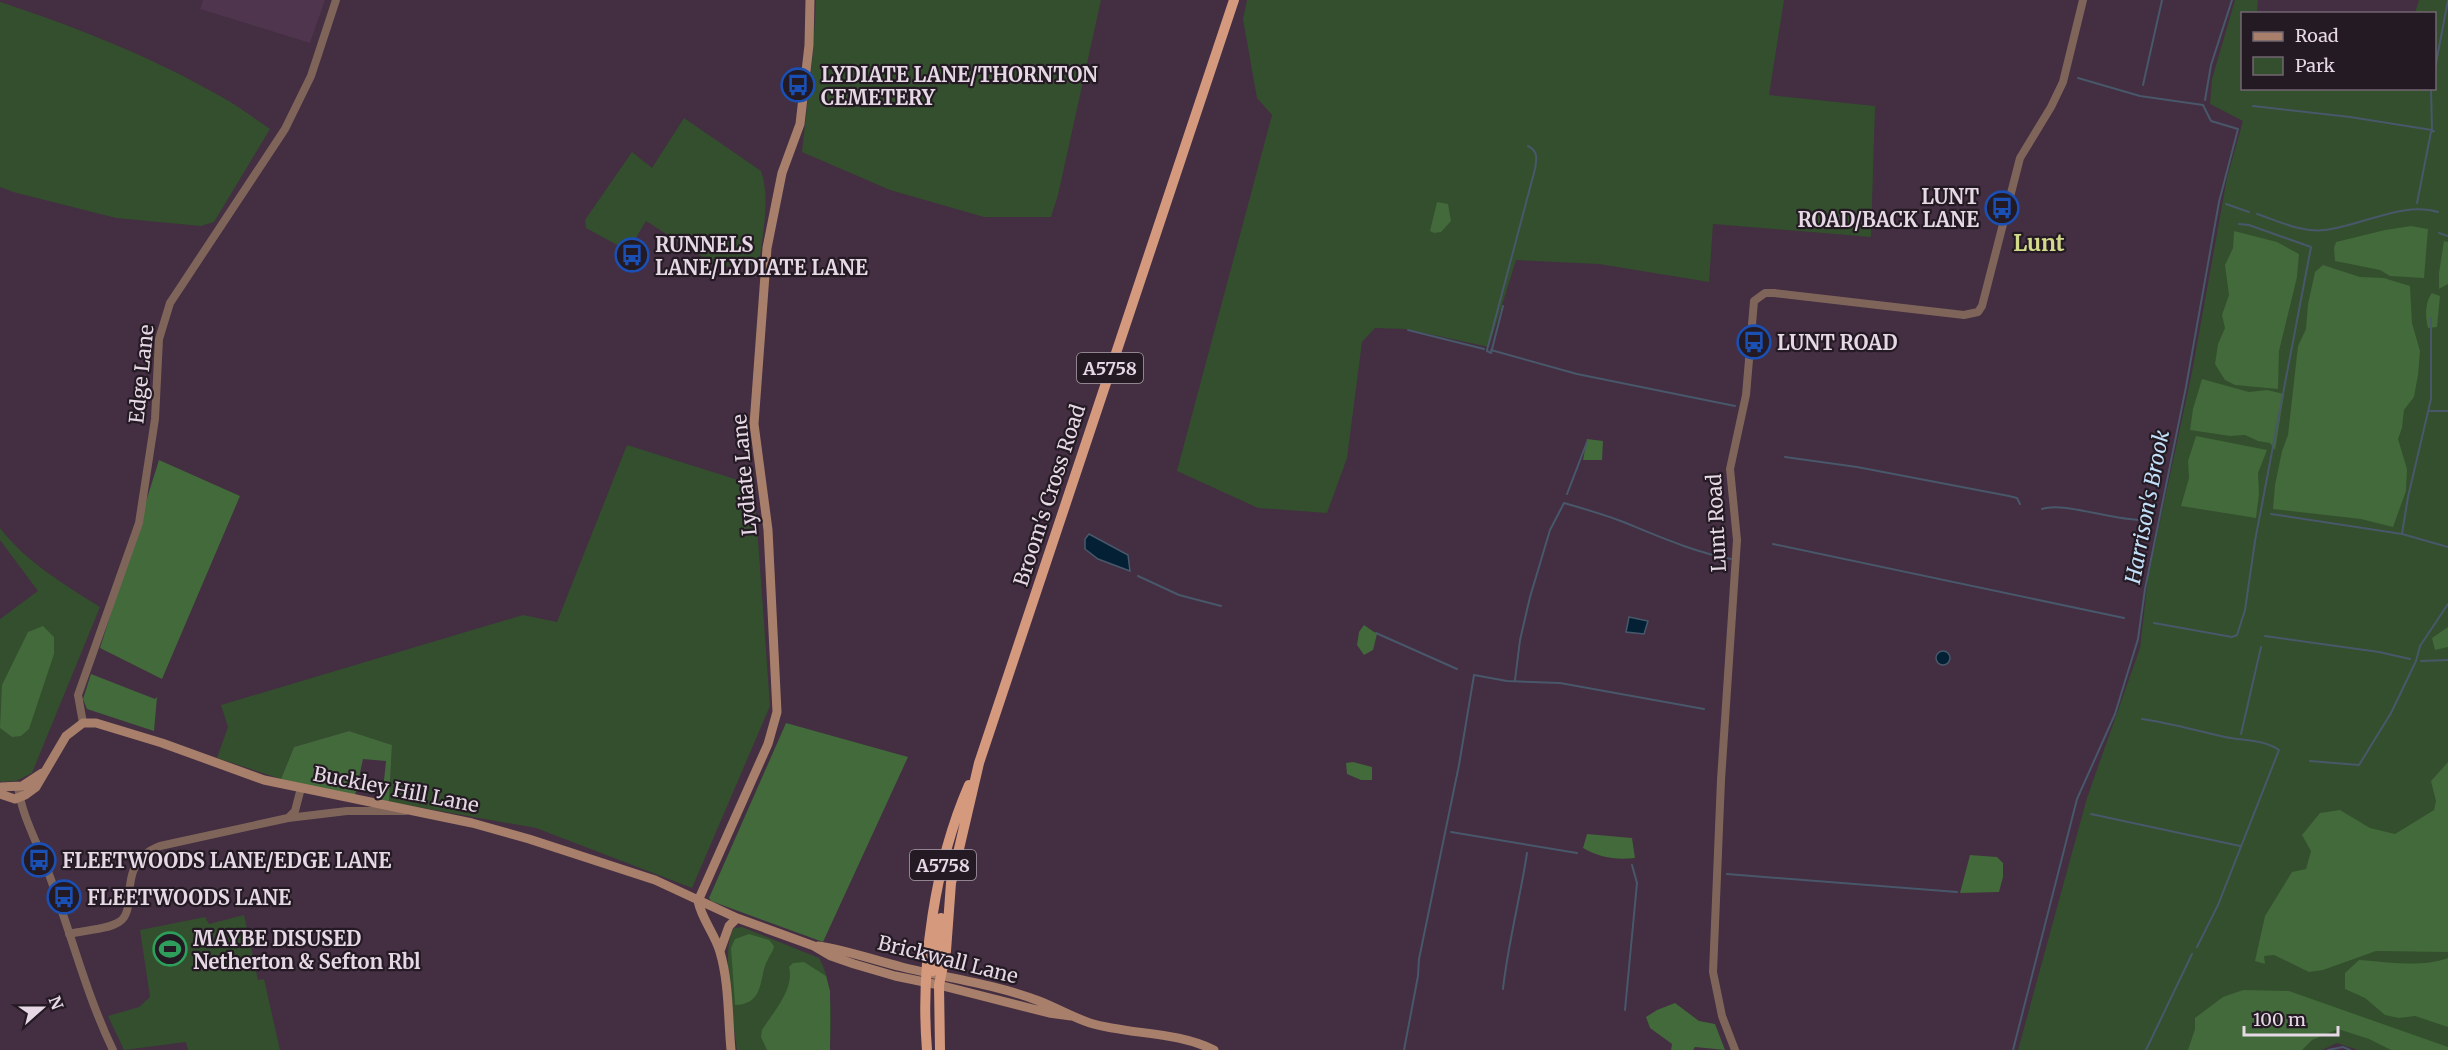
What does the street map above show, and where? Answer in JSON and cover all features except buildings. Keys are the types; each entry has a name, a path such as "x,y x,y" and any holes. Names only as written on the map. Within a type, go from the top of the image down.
{"highway":[{"name":"Broom's Cross Road","path":"940,1050 933,978 941,917 979,763 1234,0"},
{"name":"Broom's Cross Road","path":"927,1050 944,862 964,796 979,763"}],"main road":[{"name":"Lydiate Lane","path":"698,901 768,744 777,712 768,530 754,424 767,248 782,173 800,124 809,45 810,0"},
{"path":"0,794 11,799 19,798 36,787 66,736 83,723"},
{"name":"Buckley Hill Lane","path":"83,723 96,723 125,731 250,776 472,823 529,838 656,880 698,901"},
{"path":"0,787 18,787 31,782 46,770"},
{"path":"698,901 703,918 720,951 731,1050"},
{"name":"Brickwall Lane","path":"698,901 814,946 836,948 1049,1013 1071,1016 1130,1032 1191,1041 1214,1050"},
{"path":"720,951 729,926 737,918"}],"street":[{"name":"Edge Lane","path":"83,723 78,695 139,523 155,419 159,339 170,303 285,129 311,76 336,0"},
{"name":"Lunt Road","path":"1735,1050 1722,1016 1713,972 1721,780 1737,549 1730,469 1746,395 1754,301 1765,293 1774,293 1964,315 1978,312 1982,306 2020,158 2051,106 2062,82 2083,0"},
{"path":"18,787 19,798 47,870 86,983 113,1050"},
{"path":"288,818 295,811 301,788"},
{"path":"69,934 120,922 127,913 129,878 138,861 150,850 288,818 347,811 408,811"}],"shaded area":[{"path":"203,0 325,0 310,43 200,9"}],"green space":[{"path":"816,0 1101,0 1058,195 1051,217 984,217 890,190 802,152"},
{"path":"1247,0 1784,0 1769,95 1875,106 1871,237 1713,224 1709,282 1599,264 1516,260 1489,347 1406,329 1375,328 1362,342 1347,458 1327,513 1258,508 1177,471 1272,115 1257,98 1243,19"},
{"path":"2235,0 2258,0 2257,12 2241,12 2241,90 2436,90 2436,12 2415,12 2419,0 2448,0 2448,1050 2358,1050 2337,1043 2322,1050 2018,1050 2087,798 2140,648 2148,578 2192,372 2227,178 2243,121 2210,104 2212,79"},
{"path":"0,2 85,32 140,55 226,100 270,129 214,222 201,226 116,218 0,187"},
{"path":"684,118 761,171 766,206 759,265 734,265 720,268 646,221 628,251 586,228 585,220 632,152 652,168"},
{"path":"1437,202 1448,204 1451,221 1441,232 1434,233 1430,231"},
{"path":"2411,226 2428,229 2424,278 2390,276 2380,270 2335,261 2336,242"},
{"path":"2234,231 2277,242 2299,254 2297,277 2279,351 2278,389 2235,385 2225,380 2215,364 2218,344 2225,328 2222,315 2229,295 2225,265 2233,248"},
{"path":"2444,241 2448,242 2448,284 2439,289 2439,273"},
{"path":"2323,265 2360,277 2384,278 2410,286 2412,323 2420,351 2414,397 2404,410 2398,439 2407,469 2406,491 2393,527 2361,519 2273,509 2275,485 2288,435 2298,346 2306,329 2308,304 2315,272"},
{"path":"2432,293 2440,296 2437,327 2428,328 2426,309"},
{"path":"2202,379 2249,392 2267,390 2284,394 2275,450 2270,443 2245,435 2230,436 2190,430 2193,409"},
{"path":"2196,436 2267,450 2258,473 2259,494 2256,518 2181,506 2189,478 2188,461"},
{"path":"1587,439 1603,441 1602,460 1583,460"},
{"path":"627,445 754,485 770,706 692,888 536,828 389,802 392,745 349,731 294,747 281,779 217,758 228,727 221,705 523,615 557,622"},
{"path":"159,460 240,496 162,679 100,648"},
{"path":"0,528 34,562 100,607 32,773 16,781 2,782 0,781 0,619 38,591 0,540"},
{"path":"1364,625 1377,634 1373,650 1364,655 1357,645 1359,632"},
{"path":"43,626 54,637 54,654 29,729 21,736 12,737 0,728 2,685 28,632"},
{"path":"2448,627 2448,647 2435,650 2432,638"},
{"path":"91,674 155,699 157,697 154,731 87,709 83,699"},
{"path":"786,723 908,757 823,942 711,901 709,898"},
{"path":"349,731 392,745 389,802 382,800 386,761 363,759 355,796 281,779 294,747"},
{"path":"1353,762 1372,767 1372,780 1361,780 1347,774 1346,763"},
{"path":"2448,762 2448,952 2376,951 2323,970 2309,972 2274,955 2264,956 2265,964 2255,961 2265,916 2292,872 2306,869 2311,851 2302,835 2320,813 2340,810 2370,828 2395,834 2434,810 2436,801 2431,781"},
{"path":"1587,834 1632,838 1635,858 1608,858 1583,848"},
{"path":"1970,855 1997,857 2003,863 2003,877 1999,892 1960,893"},
{"path":"244,915 258,980 264,979 280,1050 188,1050 186,1042 124,1050 108,1016 139,1007 150,997 140,930 205,917 209,924"},
{"path":"742,927 819,958 824,968 829,991 830,1050 737,1050 729,987 728,952 734,928"},
{"path":"749,934 769,940 774,946 756,995 752,1000 735,1005 731,948 735,939"},
{"path":"2448,958 2448,1027 2415,1016 2399,1018 2385,1015 2365,998 2345,989 2345,973 2359,960 2415,964"},
{"path":"804,962 826,976 830,991 830,1050 767,1050 761,1037 762,1030 786,992 789,984 789,967 793,963"},
{"path":"2243,990 2289,991 2448,1047 2448,1050 2391,1050 2369,1039 2338,1029 2312,1040 2302,1050 2188,1050 2195,1029 2195,1018 2223,997"},
{"path":"1675,1003 1699,1021 1715,1024 1725,1050 1695,1047 1693,1050 1671,1050 1672,1044 1650,1028 1646,1017"}],"water":[{"path":"1089,534 1128,555 1130,571 1098,559 1085,549 1085,539"},
{"path":"1629,617 1648,621 1644,634 1626,632"},
{"path":"1943,651 1948,653 1950,658 1948,663 1943,665 1938,663 1936,658 1938,653"}],"waterway":[{"path":"2143,85 2162,0"},
{"path":"2205,100 2211,65 2232,0"},
{"path":"2436,63 2448,0"},
{"name":"Harrison's Brook","path":"2013,1050 2077,799 2115,714 2138,639 2145,589 2186,387 2219,202 2238,129 2211,121 2203,105 2140,96 2078,78"},
{"path":"2253,106 2350,117 2432,130 2431,90"},
{"path":"2417,203 2431,132 2434,131"},
{"path":"1487,350 1535,169 1536,155 1534,150 1528,146"},
{"path":"2226,204 2249,212"},
{"path":"2257,214 2290,226 2308,230 2325,230 2397,212 2425,209 2438,212"},
{"path":"2154,623 2232,637 2237,635 2245,610 2255,541 2311,247 2249,225 2239,224"},
{"path":"2439,233 2448,236"},
{"path":"1487,351 1491,353 1503,306"},
{"path":"2402,534 2408,497 2431,399 2431,318"},
{"path":"1408,330 1484,349"},
{"path":"1491,350 1577,374 1735,406"},
{"path":"2430,411 2448,411"},
{"path":"1567,494 1587,442"},
{"path":"1785,457 1857,467 2009,496 2017,498 2020,504"},
{"path":"1515,680 1520,640 1530,597 1550,530 1564,503 1611,517 1690,548 1731,559"},
{"path":"2042,509 2052,507 2077,509 2120,518 2145,520"},
{"path":"2271,514 2402,534 2448,547"},
{"path":"1773,544 2124,618"},
{"path":"1138,576 1179,595 1221,606"},
{"path":"2310,761 2359,765 2391,713 2416,661 2420,646 2448,604"},
{"path":"1376,633 1457,669"},
{"path":"2265,636 2379,652 2410,659"},
{"path":"2241,734 2261,647"},
{"path":"2421,661 2448,660"},
{"path":"1404,1050 1419,959 1459,765 1474,675 1507,681 1560,683 1704,709"},
{"path":"2142,719 2260,742 2279,750 2218,905 2197,947"},
{"path":"2091,814 2240,846"},
{"path":"1451,832 1577,853"},
{"path":"1503,989 1527,853"},
{"path":"1625,1010 1637,883 1632,865"},
{"path":"1727,874 1957,892"},
{"path":"2146,1050 2192,954"},
{"path":"2328,1050 2343,1047 2350,1050"}],"place":[{"name":"LYDIATE LANE/THORNTON CEMETERY","path":"798,85"},
{"name":"LUNT ROAD/BACK LANE","path":"2002,208"},
{"name":"RUNNELS LANE/LYDIATE LANE","path":"632,255"},
{"name":"LUNT ROAD","path":"1754,342"},
{"name":"FLEETWOODS LANE/EDGE LANE","path":"39,860"},
{"name":"FLEETWOODS LANE","path":"64,897"},
{"name":"MAYBE DISUSED Netherton & Sefton Rbl","path":"170,949"}],"district":[{"name":"Lunt","path":"2039,243"}]}
